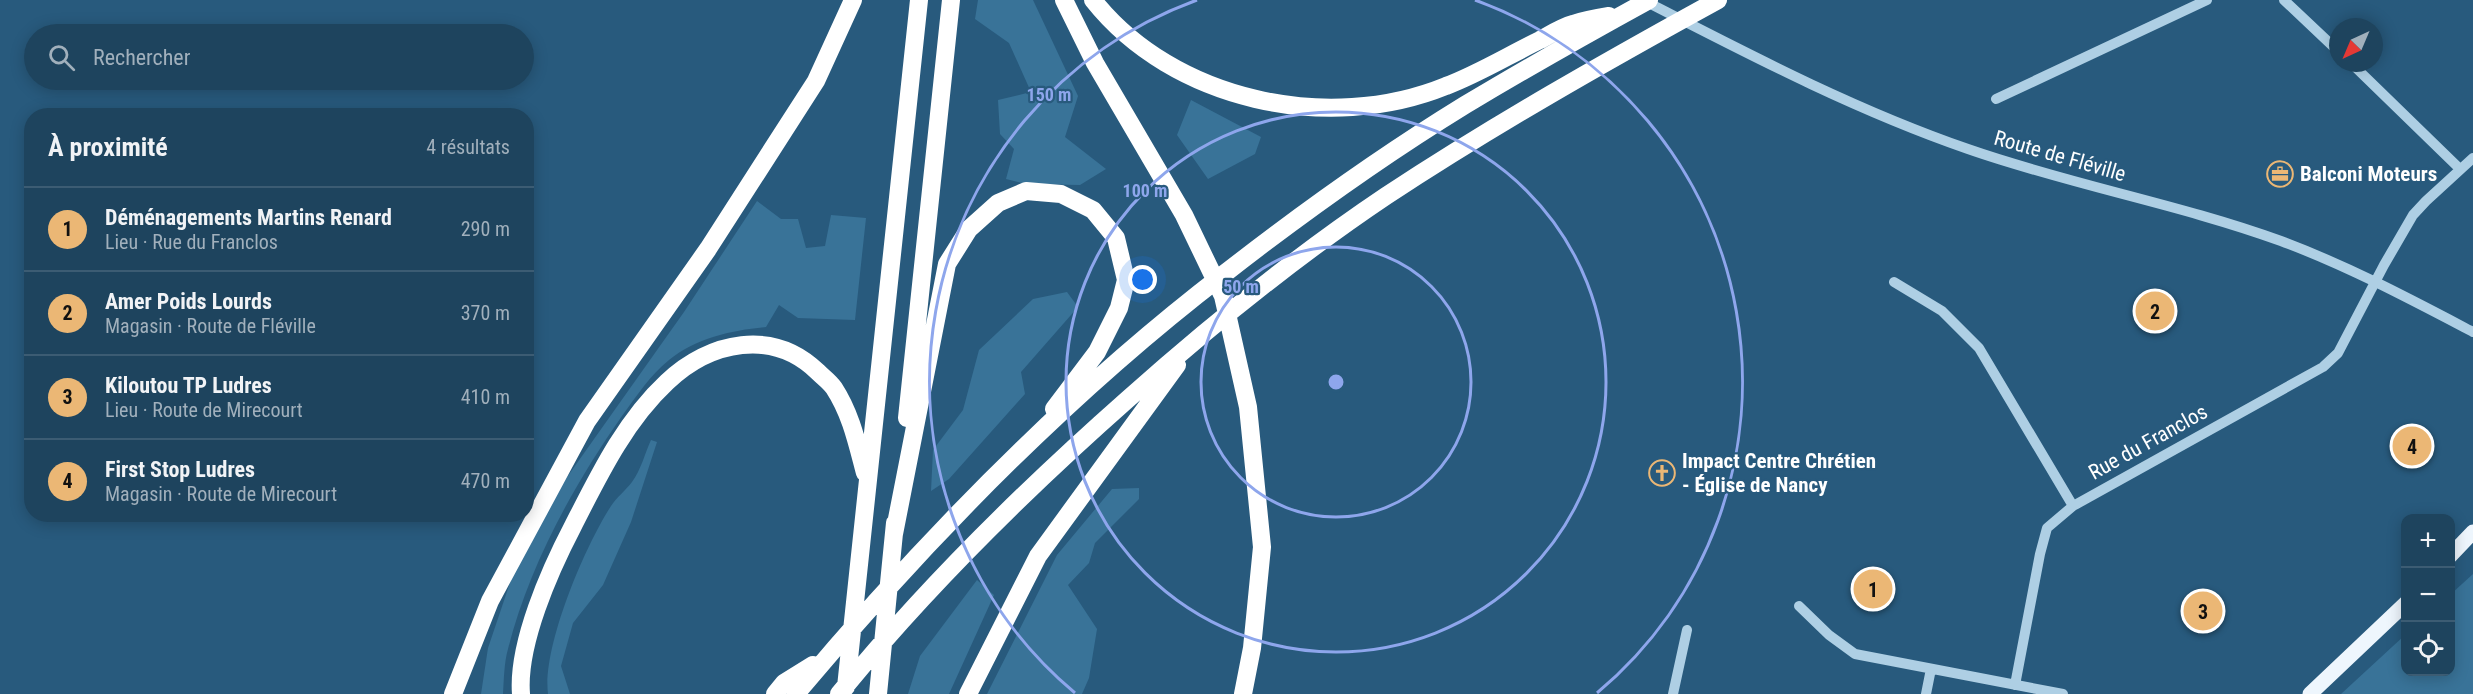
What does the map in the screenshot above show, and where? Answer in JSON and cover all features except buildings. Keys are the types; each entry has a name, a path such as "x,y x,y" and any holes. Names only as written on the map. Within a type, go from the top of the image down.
{"highway":[{"path":"534,519 587,421 708,249 816,81 854,0"},
{"path":"845,694 919,0"},
{"path":"878,694 951,0"},
{"path":"1064,0 1095,63 1184,215 1223,296 1248,407 1262,547 1252,648 1243,694"},
{"path":"1093,0 1128,37 1162,60 1198,80 1232,93 1266,102 1309,107 1359,107 1446,87 1572,24 1628,11"},
{"path":"785,690 830,654 953,517 1027,446 1180,309 1225,273 1360,176 1465,106 1649,0"},
{"path":"839,694 945,574 1070,450 1197,337 1384,198 1584,74 1718,0"},
{"path":"894,534 947,264 969,229 998,203 1026,191 1061,194 1093,210 1116,238 1126,280 1119,308 1097,352 1027,446"},
{"path":"968,694 1038,556 1197,337"},
{"path":"521,694 523,665 528,641 550,575 565,541 620,440 645,405 667,382 687,366 712,353 746,344 777,347 794,353 811,365 833,386 847,412 868,484"},
{"path":"453,694 490,601 533,522"}],"main road":[{"path":"2455,552 2473,532"},
{"path":"2310,694 2401,608"}],"street":[{"name":"Route de Fléville","path":"1643,0 1839,99 1916,131 2032,170 2279,241 2376,281 2473,332"},
{"path":"1996,99 2207,0"},
{"path":"2284,0 2329,42"},
{"path":"2359,72 2460,169"},
{"name":"Rue du Franclos","path":"2015,685 2047,528 2073,506 2323,367 2338,353 2413,216 2473,158"},
{"path":"1894,282 1942,311 1979,348 2073,506"},
{"path":"1799,606 1829,635 1855,654 2063,694"},
{"path":"1673,694 1687,630"},
{"path":"1926,694 1931,669"}],"shaded area":[{"path":"978,0 1033,0 1078,96 1065,137 1106,169 1080,185 1026,184 1006,179 1014,149 1000,134 998,100 1031,92 1009,43 975,19"},
{"path":"1191,100 1261,137 1255,154 1208,179 1177,135"},
{"path":"757,201 781,219 798,219 806,248 825,246 831,215 866,218 855,320 798,318 779,305 766,327 715,336 680,352 656,372 622,416 586,470 540,557 508,649 503,694 481,694 488,648 516,565 565,480 684,312"},
{"path":"1067,292 1078,307 1021,372 1025,394 949,479 931,491 933,450 963,410 979,350 1033,299"},
{"path":"651,440 657,442 631,522 603,585 573,623 561,666 570,694 548,694 548,674 558,624 578,571 611,506 635,477"},
{"path":"1139,488 1139,499 1095,543 1089,563 1068,585 1097,629 1089,678 1082,694 987,694 1057,555 1112,489"},
{"path":"2473,574 2473,694 2341,694 2401,639 2401,676 2455,676 2455,590"},
{"path":"977,580 994,595 949,694 908,694 920,656"}],"place":[{"name":"Balconi Moteurs","path":"2280,174"},
{"name":"Amer Poids Lourds","path":"2155,311"},
{"name":"First Stop Ludres","path":"2412,446"},
{"name":"Impact Centre Chrétien - Église de Nancy","path":"1662,473"},
{"name":"Déménagements Martins Renard","path":"1873,589"},
{"name":"Kiloutou TP Ludres","path":"2203,611"}]}
